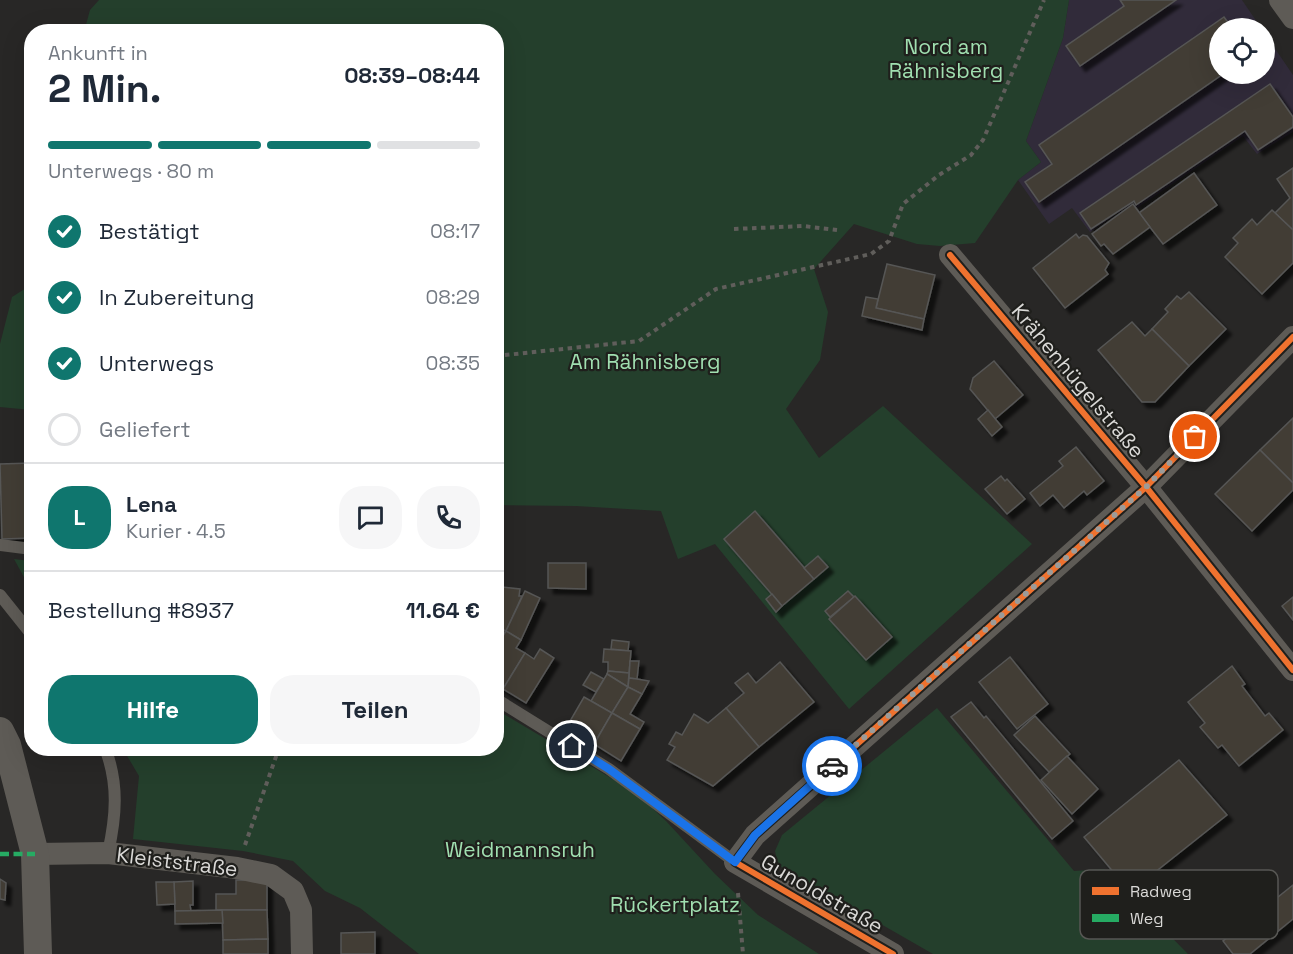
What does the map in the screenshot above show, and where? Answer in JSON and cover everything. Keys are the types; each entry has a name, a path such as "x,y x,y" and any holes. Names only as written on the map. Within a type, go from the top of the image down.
{"street":[{"path":"1280,0 1293,18"},
{"name":"Krähenhügelstraße","path":"950,255 1146,487 1293,670"},
{"path":"735,862 755,835 1146,487 1293,337"},
{"path":"0,731 7,746 35,854 38,954"},
{"name":"Kleiststraße","path":"35,854 108,854 237,868 271,875 293,891 301,910 302,954"},
{"name":"Gunoldstraße","path":"735,862 893,954"}],"lane":[{"path":"0,545 24,548"},
{"path":"0,595 24,625"},
{"path":"504,704 609,769 735,862"},
{"path":"107,756 115,784 115,822 108,854"}],"path":[{"path":"504,355 639,341 716,289 870,254 889,241 903,204 939,175 971,155 982,140 1044,0"},
{"path":"734,229 803,226 837,230"},
{"path":"237,868 276,756"},
{"path":"735,862 743,954"}],"shaded area":[{"path":"1069,0 1242,0 1254,18 1209,18 1209,84 1275,84 1275,49 1293,75 1293,132 1257,154 1243,136 1137,208 1133,203 1090,232 1072,208 1049,224 1018,180 1041,162 1026,141 1063,38"}],"green space":[{"path":"99,0 1069,0 1063,38 1026,141 1041,162 1018,180 975,243 940,246 917,244 854,224 814,269 828,312 820,360 786,409 819,458 883,406 1032,544 849,709 715,544 678,559 661,511 504,505 504,24 86,24 90,10"},
{"path":"24,289 24,409 0,407 0,344 12,297"},
{"path":"14,559 24,560 24,577"},
{"path":"937,708 1074,871 1080,871 1080,939 1173,939 1188,954 933,954 778,865 775,851 782,835"},
{"name":"Weidmannsruh","path":"504,714 636,793 758,915 819,954 419,954 360,908 325,891 293,861 243,851 133,839 139,776 127,756 504,756"}],"building":[{"path":"1120,0 1176,0 1080,66 1066,46 1124,6"},
{"path":"1209,27 1209,84 1039,202 1025,182 1052,164 1039,145"},
{"path":"1270,84 1293,117 1293,127 1258,150 1245,131 1136,205 1134,201 1091,229 1080,213"},
{"path":"1293,168 1293,230 1275,213 1290,198 1277,179"},
{"path":"1194,173 1217,205 1163,244 1139,213"},
{"path":"1133,204 1150,227 1113,254 1104,244 1101,246 1092,234"},
{"path":"1272,210 1293,230 1293,263 1262,294 1225,257 1238,243 1233,238 1252,219 1257,225"},
{"path":"1076,234 1079,238 1083,235 1087,236 1109,263 1105,270 1108,274 1065,308 1033,268"},
{"path":"887,264 935,275 924,319 876,308"},
{"path":"1189,292 1226,329 1189,366 1152,329 1168,312 1165,309 1177,296 1181,299"},
{"path":"866,297 878,299 876,308 924,319 922,330 862,316"},
{"path":"1132,322 1145,336 1152,329 1189,366 1155,402 1142,402 1098,350"},
{"path":"994,361 1023,395 995,419 970,389 973,378"},
{"path":"988,410 1002,427 992,436 978,419"},
{"path":"1293,418 1293,483 1260,450"},
{"path":"1076,447 1104,481 1087,495 1084,491 1064,508 1053,495 1040,506 1030,493 1063,466 1059,461"},
{"path":"1260,450 1293,483 1293,490 1252,531 1215,494"},
{"path":"24,463 24,538 2,539 0,464"},
{"path":"1001,476 1005,481 1007,479 1025,499 1007,514 985,489"},
{"path":"755,511 814,579 782,606 724,539"},
{"path":"818,556 828,567 814,579 804,568"},
{"path":"548,563 586,563 586,589 548,588"},
{"path":"504,587 520,589 519,596 522,596 506,631 504,630"},
{"path":"525,591 540,598 521,640 506,631"},
{"path":"848,591 854,597 830,617 825,611"},
{"path":"772,594 782,606 776,612 766,599"},
{"path":"855,596 892,637 866,660 829,619"},
{"path":"1293,597 1293,620 1282,606"},
{"path":"506,631 521,640 516,648 525,653 504,687 504,634"},
{"path":"612,640 629,642 628,651 611,649"},
{"path":"540,649 554,658 526,703 504,690 504,687 525,653 534,659"},
{"path":"604,649 631,651 629,673 608,671 608,662 603,662"},
{"path":"1010,657 1048,704 1017,729 979,682"},
{"path":"630,661 639,661 637,679 629,678"},
{"path":"780,662 814,702 759,747 726,708 744,693 735,683 748,673 756,683"},
{"path":"1232,666 1245,684 1242,686 1265,716 1269,713 1283,730 1239,766 1222,745 1218,748 1200,727 1205,723 1188,702"},
{"path":"608,671 629,673 628,687 607,674"},
{"path":"591,672 604,679 596,692 583,685"},
{"path":"607,674 628,687 612,713 591,701"},
{"path":"629,678 649,681 642,694 628,687"},
{"path":"628,687 642,694 630,714 644,722 640,729 612,713"},
{"path":"584,697 612,713 594,744 566,728"},
{"path":"971,702 984,718 986,716 1073,821 1052,839 951,717"},
{"path":"726,708 759,747 713,786 667,760 675,747 669,744 676,732 682,735 694,714 708,723"},
{"path":"612,713 640,729 621,761 594,744"},
{"path":"1035,716 1070,754 1049,772 1014,735"},
{"path":"1067,756 1098,789 1072,814 1041,780"},
{"path":"1179,760 1227,815 1158,870 1112,870 1084,837"},
{"path":"0,879 6,883 5,900 0,899"},
{"path":"236,880 267,880 267,910 216,910 216,894 236,894"},
{"path":"193,881 191,911 175,911 174,882"},
{"path":"156,882 174,882 175,904 157,905"},
{"path":"1293,885 1293,919 1278,931 1278,897"},
{"path":"222,910 267,910 268,939 223,940"},
{"path":"222,910 223,923 175,924 175,911"},
{"path":"375,932 375,954 341,954 341,933"},
{"path":"268,939 268,954 223,954 223,940"},
{"path":"1226,939 1268,939 1250,954 1233,954 1223,941"}],"marked path":[{"path":"0,854 35,854"}],"cycle path":[{"path":"950,255 1146,487 1293,670"},
{"path":"893,954 735,862 755,835 1146,487 1293,337"}],"way so far":[{"path":"832,766 1146,487 1195,437"}],"route":[{"path":"572,746 609,769 735,862 755,835 832,766"}],"park label":[{"name":"Nord am Rähnisberg","path":"946,59"},
{"name":"Am Rähnisberg","path":"645,362"},
{"name":"Rückertplatz","path":"675,905"}]}
